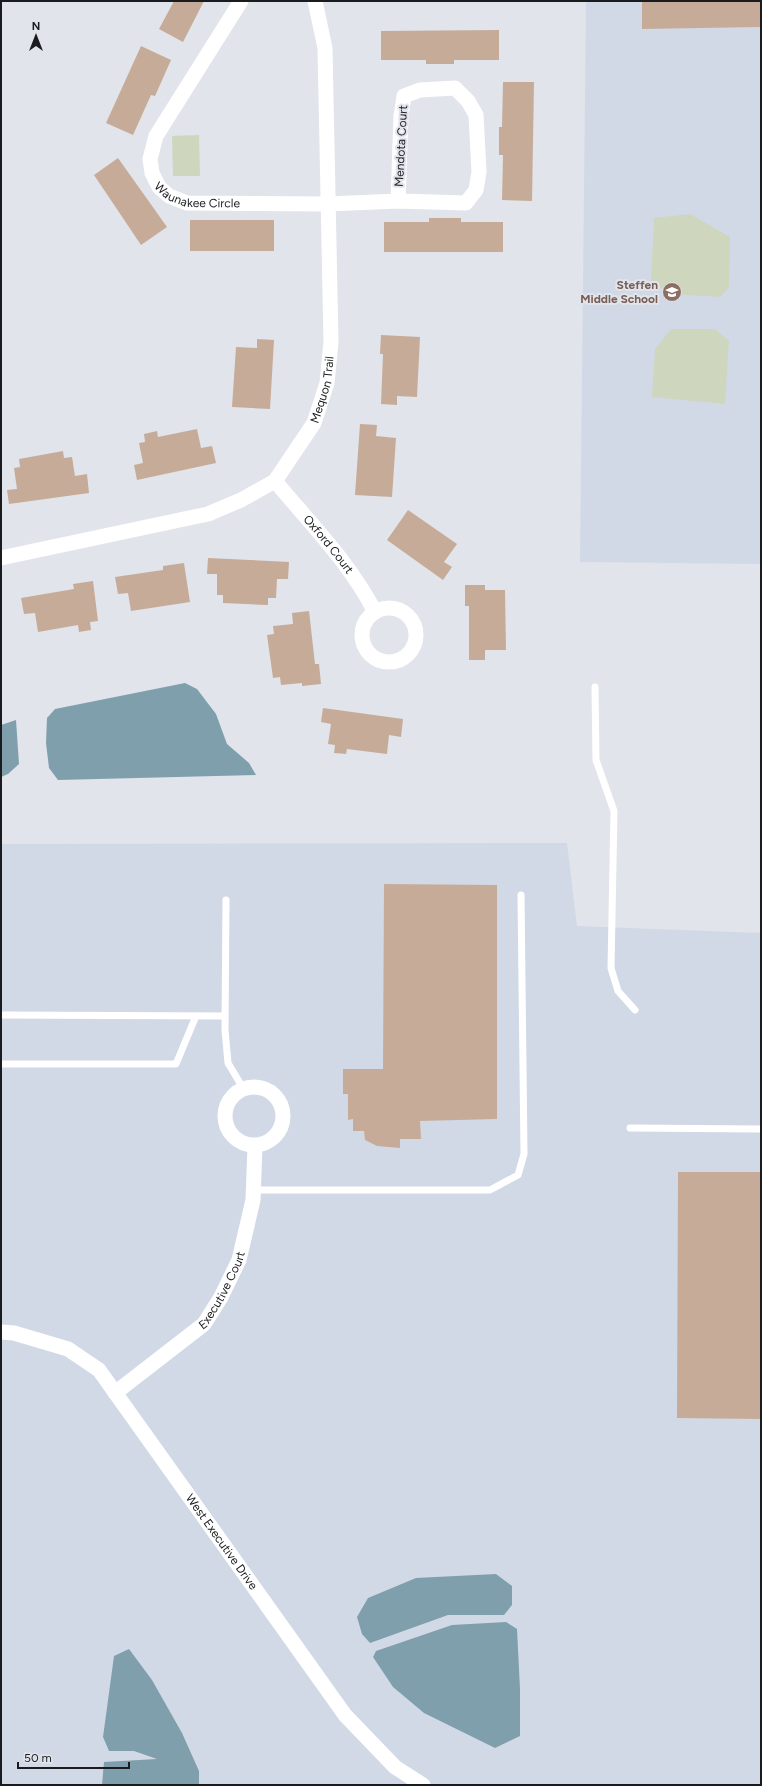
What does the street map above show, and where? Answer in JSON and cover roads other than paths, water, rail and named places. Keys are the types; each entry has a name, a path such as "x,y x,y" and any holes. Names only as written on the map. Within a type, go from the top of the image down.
{"street":[{"name":"Waunakee Circle","path":"241,1 156,136 150,160 152,173 160,187 169,196 187,203 328,204"},
{"name":"Mequon Trail","path":"1,558 208,514 241,500 275,481 314,423 326,383 331,342 325,48 315,1"},
{"name":"Mendota Court","path":"328,204 398,201 466,203 476,190 479,172 476,114 468,101 456,88 420,90 404,96 401,116 398,201"},
{"name":"Oxford Court","path":"275,481 364,590 375,612"},
{"path":"253,1086 268,1090 279,1101 283,1110 283,1120 280,1130 273,1138 265,1143 255,1146 245,1145 237,1141 230,1134 224,1117 225,1108 235,1093 243,1088 253,1086"},
{"name":"Executive Court","path":"115,1393 204,1324 221,1297 239,1260 253,1200 255,1146"},
{"name":"West Executive Drive","path":"1,1332 14,1333 68,1349 99,1370 346,1715 395,1767 423,1785"}],"lane":[{"path":"595,687 596,760 614,810 611,968 618,991 635,1010"},
{"path":"253,1190 490,1190 518,1175 524,1154 521,895"},
{"path":"226,900 225,1016 228,1063 243,1088"},
{"path":"1,1015 225,1016"},
{"path":"1,1064 176,1064 196,1016"},
{"path":"630,1128 761,1129"}],"water":[{"path":"185,683 197,689 216,714 227,744 249,763 256,775 58,780 49,768 46,743 47,718 55,709"},
{"path":"16,720 19,764 8,774 1,777 1,725"},
{"path":"496,1574 512,1586 512,1605 504,1615 448,1615 370,1643 362,1634 357,1617 368,1598 416,1578"},
{"path":"506,1622 517,1629 520,1689 520,1736 495,1748 424,1713 393,1687 373,1657 376,1651 452,1625"},
{"path":"129,1649 152,1680 182,1733 199,1771 199,1785 102,1785 104,1762 157,1759 134,1751 109,1751 103,1737 114,1656"}],"place":[{"name":"Steffen Middle School","path":"672,292"}]}
